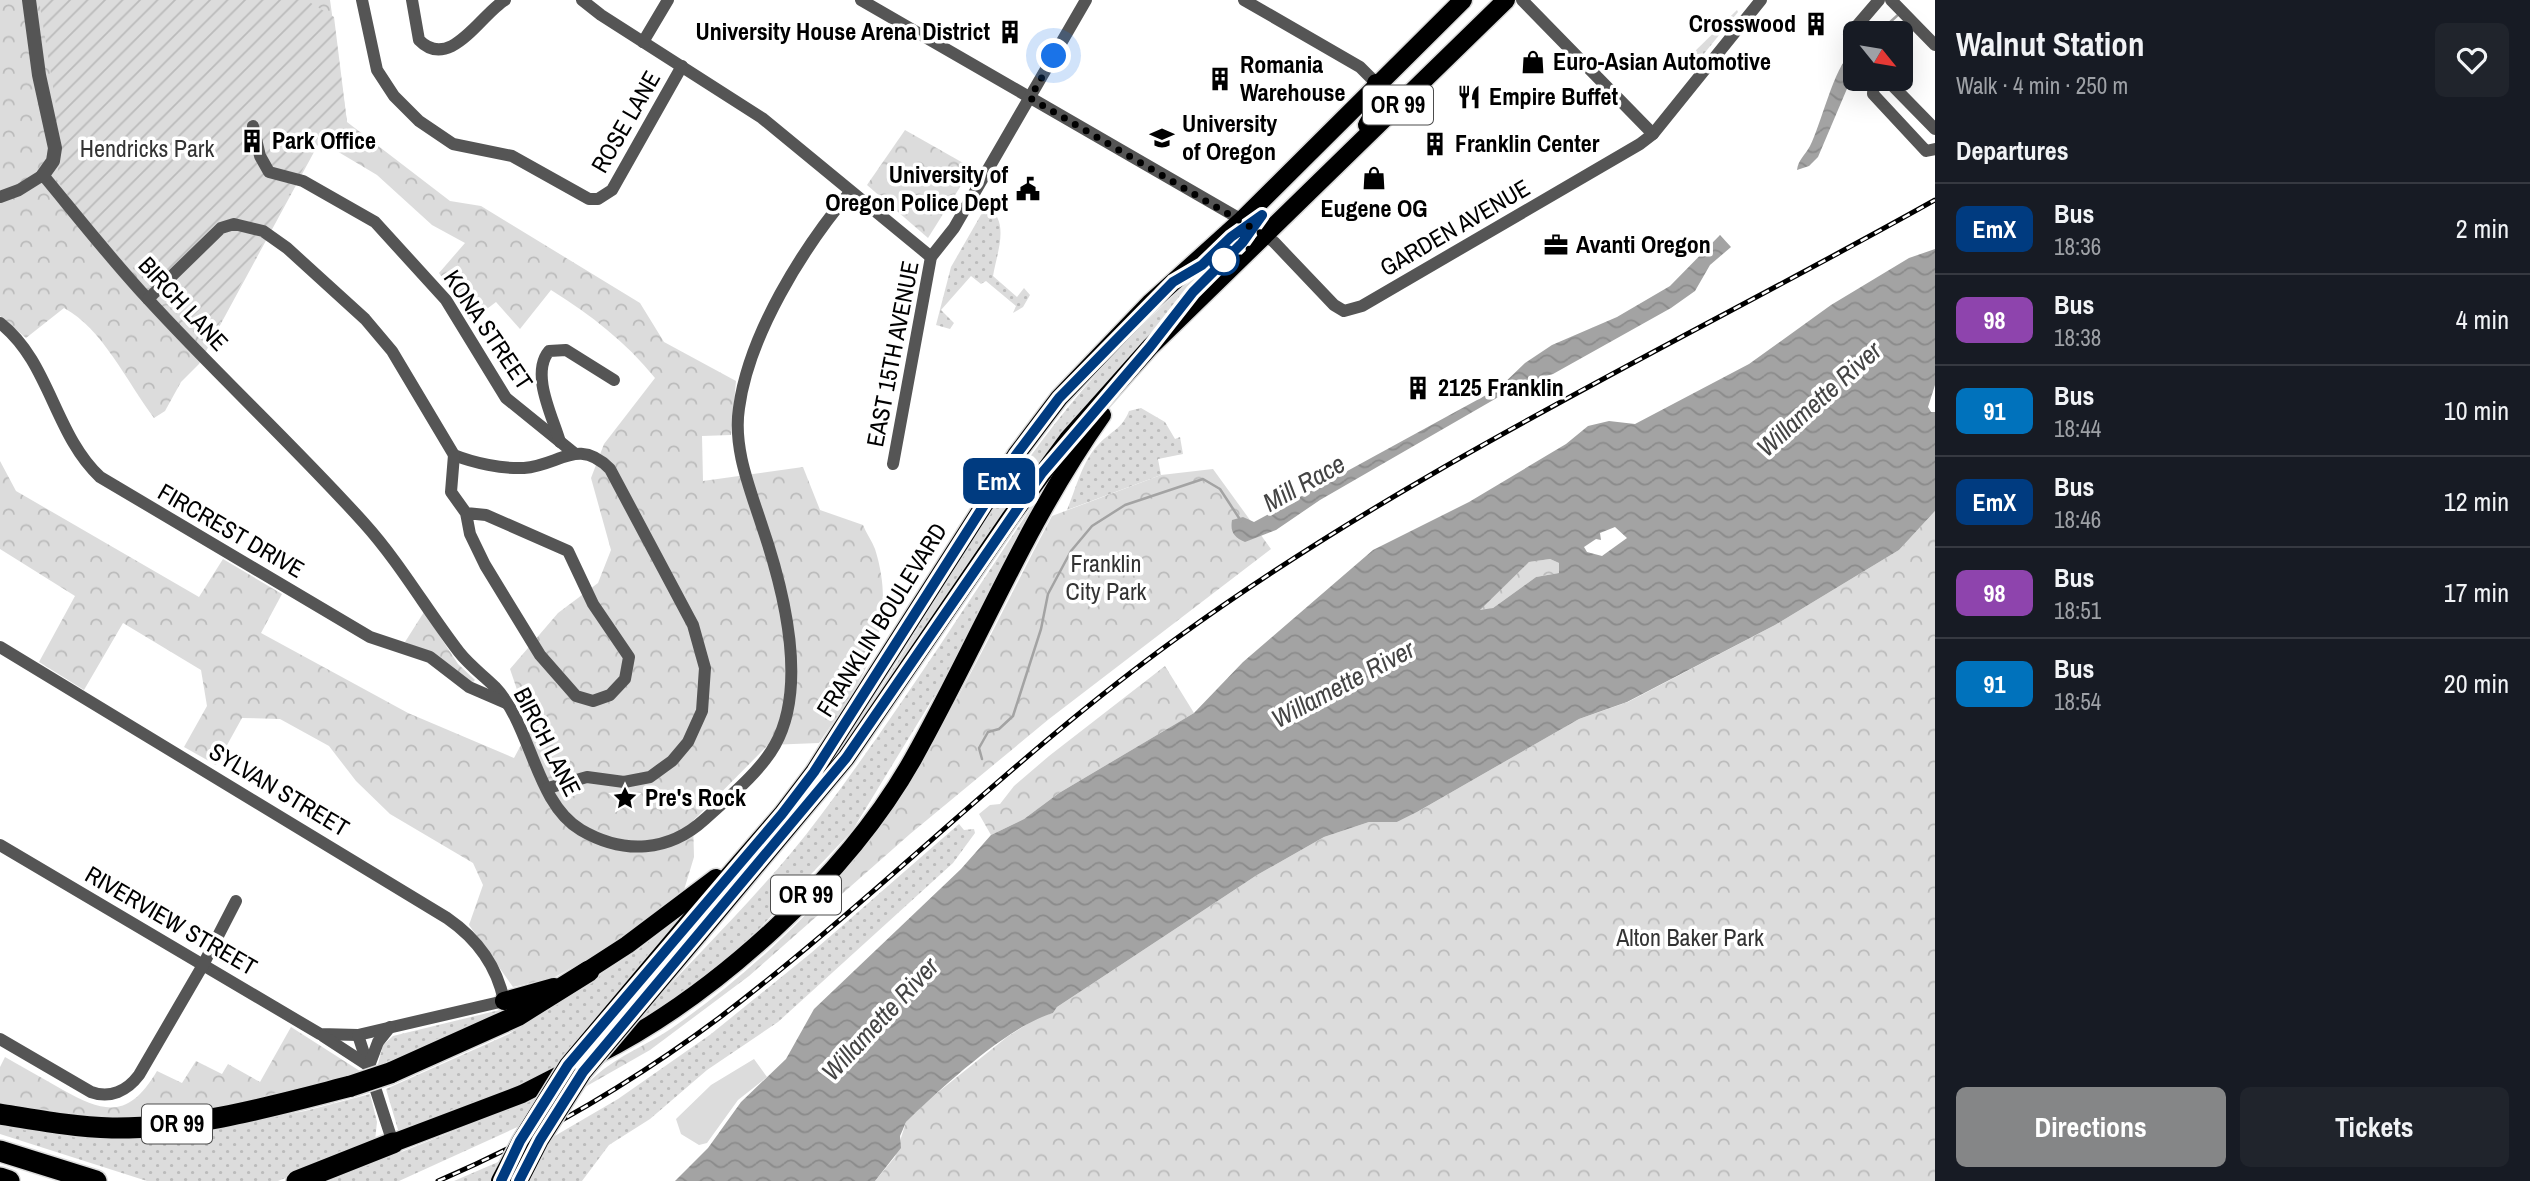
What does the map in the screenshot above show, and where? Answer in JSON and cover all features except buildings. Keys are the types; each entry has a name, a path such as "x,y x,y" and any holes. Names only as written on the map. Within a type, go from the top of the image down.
{"highway":[{"name":"OR 99","path":"0,1114 112,1128 183,1124 268,1107 390,1073 517,1016 589,971"},
{"name":"OR 99","path":"297,1181 393,1143"},
{"path":"0,1151 96,1181"},
{"path":"0,1178 9,1181"}],"main road":[{"name":"FRANKLIN BOULEVARD","path":"519,1181 540,1140 583,1072 748,852 782,814 845,726 993,491 1059,398 1150,303 1242,220 1376,83 1463,0"},
{"name":"FRANKLIN BOULEVARD","path":"500,1181 520,1141 568,1065 846,758 1042,473 1150,347 1506,0"},
{"path":"1289,209 1321,169 1373,117 1381,97 1376,83"},
{"name":"OR 99","path":"393,1143 522,1094 636,1036 710,984 784,919 864,832 912,761 1059,481 1150,347"},
{"name":"OR 99","path":"589,971 660,922 748,852"},
{"path":"504,1001 536,993 589,971"}],"street":[{"path":"0,197 19,190 43,175 53,161 54,148 39,75 29,0"},
{"name":"ROSE LANE","path":"362,0 377,71 407,110 443,140 503,153 582,197 598,200 607,195 682,66"},
{"path":"412,0 419,40 429,47 443,50 456,45 505,0"},
{"path":"583,0 762,118 931,257"},
{"path":"643,42 668,0"},
{"path":"861,0 1264,235"},
{"name":"EAST 15TH AVENUE","path":"893,464 931,257 954,228 1087,0"},
{"path":"1244,0 1360,67 1371,74 1376,83"},
{"path":"1522,0 1653,134"},
{"name":"GARDEN AVENUE","path":"1264,235 1334,305 1344,311 1362,306 1640,144 1653,134 1761,0"},
{"path":"1862,21 1879,0"},
{"path":"1892,0 1935,45"},
{"path":"1873,91 1873,94 1926,151 1935,149"},
{"path":"1898,91 1935,129"},
{"name":"KONA STREET","path":"253,126 260,156 269,172 303,181 375,222 446,300 506,398 574,453 593,454 610,469 644,537 682,601 702,654 705,698 692,736 672,761 650,777 625,782 587,777 548,788"},
{"name":"BIRCH LANE","path":"43,175 148,299 362,521 408,577 456,649 496,688 506,703 558,811 584,832 619,845 655,847 678,839 707,818 760,765 775,744 785,715 789,682 784,597 743,462 739,403 755,349 769,318 810,246 850,192"},
{"path":"148,299 221,228 234,225 253,226 287,248 380,336 454,455 451,492 466,513 470,534 485,565 549,667 568,688 584,699 593,701 610,695 625,679 629,657 593,604 573,557 559,545 486,515 466,513"},
{"name":"FIRCREST DRIVE","path":"0,323 27,352 78,449 100,477 370,637 430,657 469,687 506,703"},
{"path":"561,442 540,373 543,358 549,351 566,350 614,380"},
{"path":"454,455 485,463 523,468 574,453"},
{"name":"SYLVAN STREET","path":"0,647 447,918 479,946 501,984 504,1001"},
{"name":"RIVERVIEW STREET","path":"0,845 320,1034 369,1066"},
{"path":"0,1039 91,1092 108,1095 126,1089 139,1076 204,965 236,901"},
{"name":"RIVERVIEW STREET","path":"320,1034 337,1037 358,1035 504,1001"},
{"path":"369,1066 378,1042 390,1027"},
{"path":"358,1035 393,1143"}],"green space":[{"path":"0,0 330,0 347,122 450,201 481,206 640,303 664,342 736,381 731,435 702,436 703,481 803,467 820,510 863,525 875,549 882,578 883,604 873,653 849,698 819,743 768,745 693,821 694,857 684,890 606,949 553,978 513,987 469,925 483,885 473,863 390,814 356,781 329,746 280,719 242,718 216,765 184,747 207,706 201,670 123,623 84,690 39,662 75,596 0,549 0,461 16,491 199,597 223,559 282,594 261,633 408,713 514,758 530,728 510,669 558,613 598,583 611,550 591,478 604,444 655,378 607,330 551,290 520,329 496,302 471,321 439,273 465,243 432,225 377,175 320,141 199,364 181,382 165,411 154,418 102,342 78,317 64,308 26,338 0,316"},
{"name":"Hendricks Park","path":"39,0 306,0 334,17 347,122 324,130 207,346 81,214 57,180 61,136"},
{"path":"1737,10 1698,61 1691,55"},
{"path":"905,130 972,168 928,238 867,185"},
{"path":"986,206 994,212 1000,228 993,276 1017,297 1024,288 1030,295 1023,307 1013,313 1016,306 986,281 981,284 971,276 941,310 954,323 950,329 936,325 951,267"},
{"path":"1206,270 1208,272 1190,290 851,735 981,528 1050,430 1131,337 1176,293"},
{"path":"1141,408 1165,422 1175,439 1180,437 1183,454 1158,459 1161,475 1067,510 1093,451 1120,426 1129,411"},
{"name":"Franklin City Park","path":"1213,469 1271,549 1049,719 910,834 749,976 650,1050 585,1087 604,1069 672,1028 729,985 783,937 827,892 902,792 935,738 1052,516 1161,475"},
{"path":"1056,470 1020,530 949,672 852,831 739,950 627,1032 799,844 912,687"},
{"name":"Alton Baker Park","path":"1935,511 1935,1181 875,1181 895,1157 906,1122 927,1101 1007,1037 1038,1017 1053,1013 1057,1007 1257,875 1324,837 1369,822 1397,822 1579,719 1628,702 1775,625 1899,550"},
{"path":"1550,559 1559,563 1559,573 1536,577 1493,608 1482,612 1480,609 1529,562"},
{"path":"424,612 458,664 475,680 472,683 432,654 405,642"},
{"path":"1165,666 1194,713 1059,793 1024,819 991,835 979,814 990,805 1000,804 1014,786 1049,756"},
{"path":"959,824 964,830 974,829 975,833 953,863 778,1022 707,1070 650,1119 609,1145 582,1181 530,1181 553,1137 618,1099 711,1034 811,953"},
{"path":"678,919 683,923 556,1073 399,1133 386,1089 509,1034 638,950"},
{"path":"512,1007 377,1068 383,1045 393,1036"},
{"path":"291,1027 363,1073 195,1113 139,1117 84,1115 0,1105 0,1067 5,1057 78,1098 104,1107 126,1104 137,1097 157,1071 182,1083 196,1061 222,1074 228,1064 260,1082"},
{"path":"754,1059 767,1077 738,1100 707,1143 699,1145 681,1134 676,1119 711,1085"},
{"path":"370,1094 377,1122 375,1141 278,1181 147,1181 0,1134 0,1122 177,1134 305,1111"},
{"path":"539,1097 524,1124 399,1181 329,1181"},
{"path":"505,1159 494,1181 454,1181"}],"water":[{"path":"1843,63 1843,91 1846,91 1818,157 1809,166 1797,170 1814,137"},
{"path":"1720,235 1731,247 1710,265 1695,291 1671,308 1553,374 1521,384 1320,500 1276,530 1245,542 1234,534 1232,520 1243,517 1254,522 1499,388 1525,363 1552,345 1617,317 1670,286"},
{"name":"Willamette River","path":"1935,249 1935,385 1928,407 1931,412 1935,412 1935,511 1899,550 1775,625 1627,702 1579,719 1417,812 1397,822 1369,822 1324,837 1257,875 1057,1007 1053,1013 1016,1031 976,1060 906,1122 900,1136 901,1148 875,1181 675,1181 708,1148 741,1102 786,1059 814,1009 961,869 991,835 1024,819 1059,793 1194,713 1243,662 1373,550 1469,502 1566,444 1588,426 1609,421 1635,424 1749,364 1831,305 1909,258","holes":["1615,527 1627,538 1602,556 1587,552 1584,547 1596,539 1601,540 1600,533","1550,559 1559,563 1559,573 1536,577 1493,608 1480,610 1529,562"]}],"waterway":[{"name":"Mill Race","path":"1891,21 1899,14"},
{"name":"Mill Race","path":"982,759 979,748 988,732 999,729 1013,716 1041,629 1048,594 1071,551 1092,526 1125,505 1203,479 1220,489 1241,521"}],"railway":[{"path":"438,1181 512,1147 583,1108 652,1065 719,1018 835,924 1060,729 1177,638 1267,576 1360,517 1549,408 1935,200"}],"bus line":[{"name":"EmX","path":"501,1181 520,1141 568,1065 782,814 814,772 1016,455 1059,398 1173,282 1202,265 1231,237 1262,215 1242,243 1193,292 1150,347 1068,439 1010,518 846,758 796,821 607,1040 583,1072 540,1140 519,1181"}],"place":[{"name":"Crosswood","path":"1816,24"},
{"name":"University House Arena District","path":"1010,32"},
{"name":"Euro-Asian Automotive","path":"1533,62"},
{"name":"Romania Warehouse","path":"1220,79"},
{"name":"Empire Buffet","path":"1469,97"},
{"name":"University of Oregon","path":"1162,138"},
{"name":"Park Office","path":"252,141"},
{"name":"Franklin Center","path":"1435,144"},
{"name":"Eugene OG","path":"1374,178"},
{"name":"University of Oregon Police Dept","path":"1028,189"},
{"name":"Avanti Oregon","path":"1556,245"},
{"name":"2125 Franklin","path":"1418,388"},
{"name":"Pre's Rock","path":"625,798"}],"route":[{"path":"1054,56 1030,98 1264,235 1234,264 1224,260"}]}
